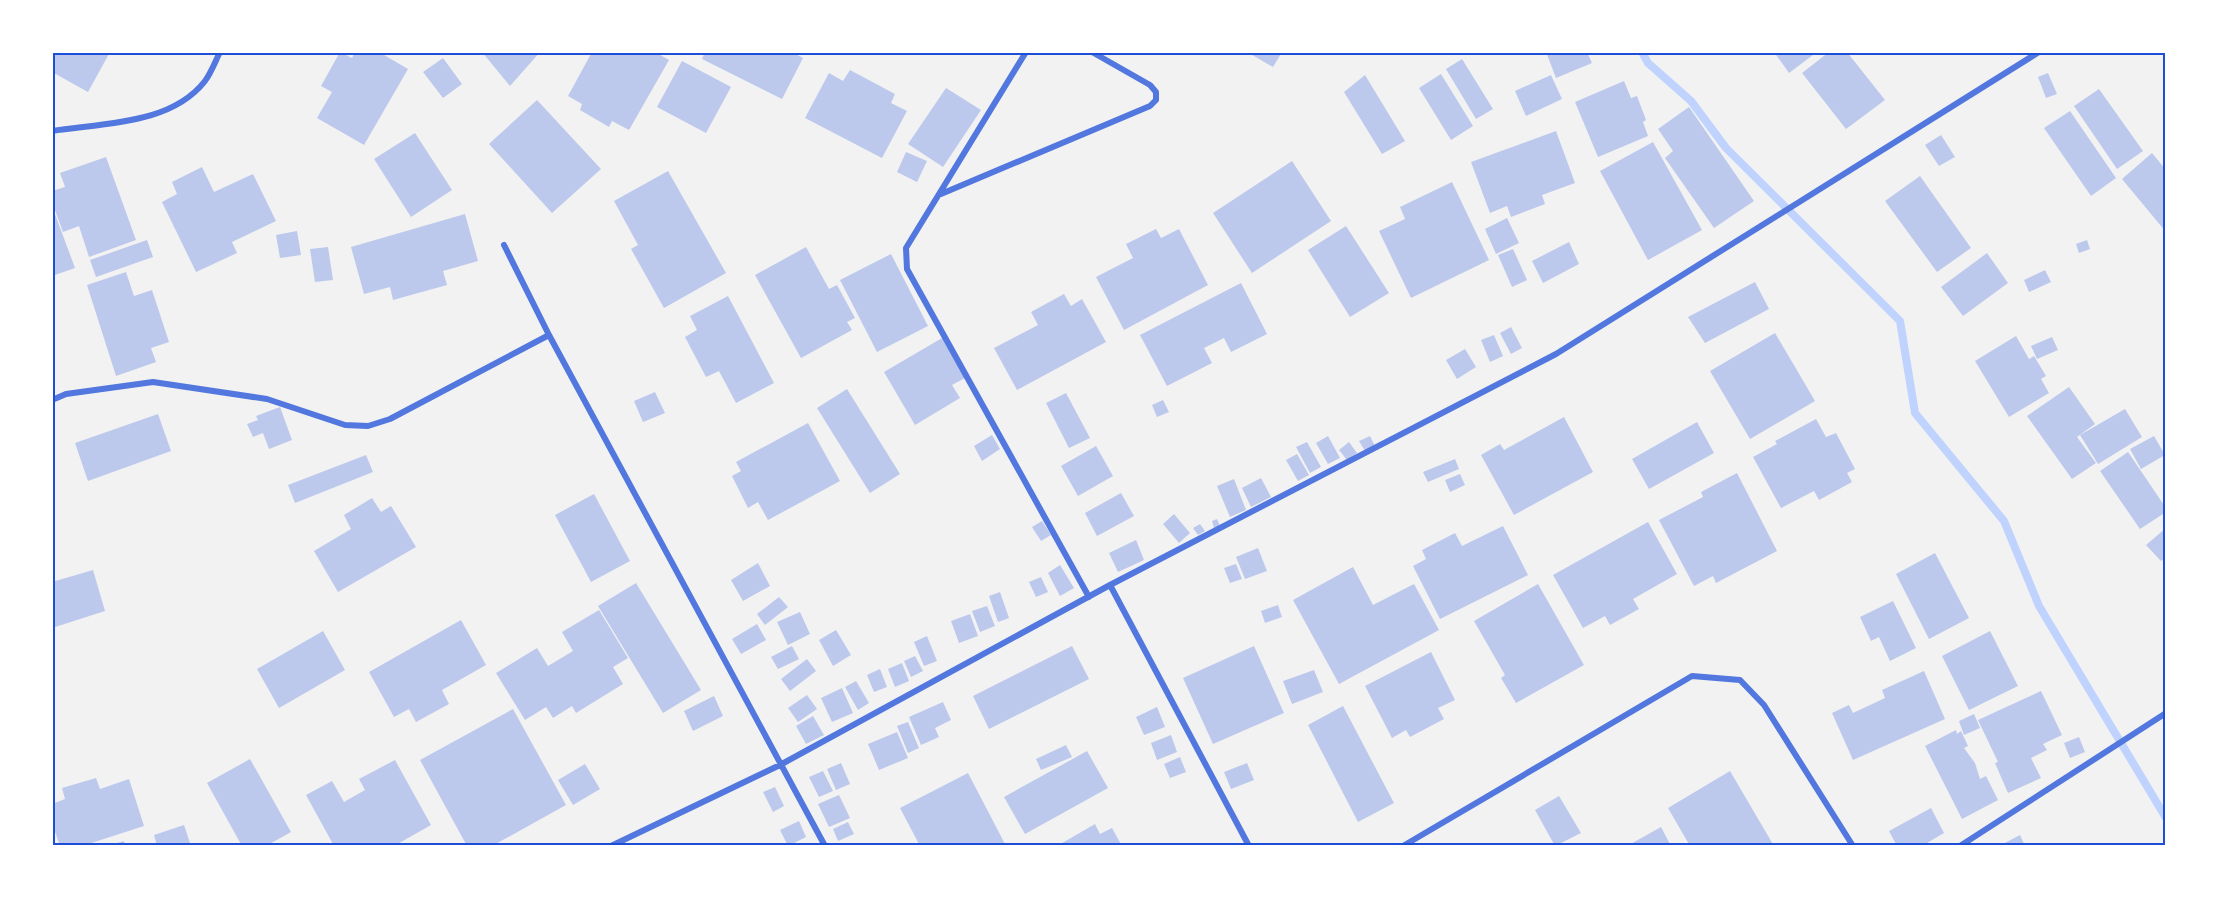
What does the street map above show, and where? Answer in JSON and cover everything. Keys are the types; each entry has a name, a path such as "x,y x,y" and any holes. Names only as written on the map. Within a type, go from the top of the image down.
{"street":[{"path":"52,130 155,115 185,100 205,81 220,52"},
{"path":"1026,52 906,248 907,269 1089,597"},
{"path":"940,195 1150,106 1156,100 1156,92 1150,85 1092,52"},
{"path":"611,846 780,765 1110,585 1556,354 1803,202 2039,52"},
{"path":"504,245 549,335 825,846"},
{"path":"52,400 66,394 153,382 267,399 345,425 368,426 390,419 549,335"},
{"path":"1110,585 1249,846"},
{"path":"1403,846 1692,676 1740,680 1764,705 1853,846"},
{"path":"1960,846 2166,712"}],"building":[{"path":"52,52 110,52 88,92 52,72"},
{"path":"340,52 352,58 355,52 379,52 408,69 364,145 317,118 332,92 321,86"},
{"path":"482,52 540,52 510,86"},
{"path":"592,52 655,52 669,60 629,130 612,121 609,127 580,110 582,104 568,96"},
{"path":"705,52 792,52 803,58 782,99 702,59"},
{"path":"1247,52 1282,52 1273,67"},
{"path":"1546,52 1587,52 1592,63 1556,78"},
{"path":"1774,52 1817,52 1789,73"},
{"path":"1829,52 1847,52 1885,100 1846,129 1802,73"},
{"path":"443,58 462,84 443,98 423,72"},
{"path":"1462,59 1493,109 1476,119 1446,69"},
{"path":"682,61 731,87 706,133 657,107"},
{"path":"850,70 895,94 891,103 907,111 882,158 805,118 829,73 843,81"},
{"path":"2048,73 2057,94 2046,98 2038,77"},
{"path":"1441,74 1473,126 1451,140 1419,88"},
{"path":"1365,75 1405,141 1382,154 1344,92"},
{"path":"1551,75 1562,99 1526,116 1515,91"},
{"path":"1624,81 1631,98 1637,96 1646,120 1643,122 1648,136 1598,157 1575,102"},
{"path":"946,88 981,110 943,167 908,144"},
{"path":"2099,89 2143,151 2117,169 2074,106"},
{"path":"537,100 601,169 552,213 489,144"},
{"path":"1689,107 1754,201 1714,228 1665,158 1673,151 1658,129"},
{"path":"2070,111 2116,178 2091,196 2044,128"},
{"path":"1556,131 1575,183 1542,195 1545,204 1511,217 1507,206 1490,213 1471,162"},
{"path":"415,133 452,190 411,217 374,159"},
{"path":"1941,135 1955,157 1939,166 1925,145"},
{"path":"1653,142 1702,230 1648,260 1600,171"},
{"path":"906,152 927,161 917,182 897,172"},
{"path":"2152,153 2166,170 2166,232 2122,179"},
{"path":"106,157 136,240 89,257 79,226 63,232 52,202 52,191 65,187 60,173"},
{"path":"1292,161 1331,221 1252,273 1213,213"},
{"path":"202,167 214,192 253,174 276,221 232,242 237,253 196,272 162,202 177,194 172,182"},
{"path":"668,171 726,273 664,308 631,249 638,245 614,201"},
{"path":"1920,176 1971,248 1937,272 1885,201"},
{"path":"1452,182 1489,260 1411,298 1379,231 1405,219 1400,207"},
{"path":"52,206 75,268 52,276"},
{"path":"465,214 478,261 443,271 447,285 393,300 390,287 364,294 351,247"},
{"path":"1507,218 1519,243 1496,254 1485,229"},
{"path":"1346,226 1389,293 1350,317 1308,250"},
{"path":"1156,229 1161,238 1179,229 1208,285 1124,330 1096,277 1133,258 1126,244"},
{"path":"297,231 301,255 280,258 276,235"},
{"path":"147,240 153,257 96,277 90,260"},
{"path":"2087,240 2090,249 2079,253 2076,244"},
{"path":"1569,242 1579,264 1543,283 1532,261"},
{"path":"328,247 333,280 315,282 310,249"},
{"path":"806,247 829,289 837,285 855,318 847,322 852,330 801,358 755,275"},
{"path":"1513,249 1527,280 1512,287 1498,255"},
{"path":"1987,253 2008,283 1963,316 1941,287"},
{"path":"891,254 928,326 877,352 840,280"},
{"path":"2045,270 2051,282 2029,292 2024,280"},
{"path":"126,272 134,296 152,290 169,342 151,348 156,362 116,376 87,285"},
{"path":"1755,282 1769,309 1705,343 1688,317"},
{"path":"1241,283 1267,334 1231,352 1224,338 1204,348 1212,363 1167,386 1140,335"},
{"path":"1064,294 1071,306 1082,299 1106,342 1017,390 994,348 1038,325 1031,312"},
{"path":"728,296 774,383 736,403 719,371 706,377 685,337 697,330 690,316"},
{"path":"1511,327 1522,348 1511,354 1500,333"},
{"path":"1775,333 1815,401 1750,439 1710,371"},
{"path":"1494,335 1503,356 1490,362 1481,340"},
{"path":"2016,336 2029,359 2034,356 2046,376 2041,379 2049,393 2009,417 1975,361"},
{"path":"2052,337 2058,350 2037,359 2031,346"},
{"path":"942,338 965,378 952,385 960,398 915,425 884,372"},
{"path":"1465,349 1476,367 1457,379 1446,360"},
{"path":"2069,387 2095,424 2077,437 2096,463 2072,479 2027,416"},
{"path":"847,389 900,474 870,493 817,408"},
{"path":"655,392 665,413 643,422 634,401"},
{"path":"1066,393 1090,438 1069,448 1046,403"},
{"path":"1163,400 1169,412 1157,417 1152,405"},
{"path":"280,407 292,440 269,449 263,433 253,437 247,424 258,420 256,416"},
{"path":"2125,409 2142,437 2098,464 2080,435"},
{"path":"158,414 171,451 88,481 75,443"},
{"path":"1564,417 1593,472 1514,515 1481,455 1500,444 1504,450"},
{"path":"1816,419 1826,437 1836,433 1855,469 1847,473 1852,482 1819,500 1814,491 1781,508 1753,457 1777,444 1775,441"},
{"path":"1697,422 1714,453 1649,489 1632,459"},
{"path":"808,423 840,481 768,520 758,502 748,508 732,476 741,471 736,462"},
{"path":"992,435 1000,449 982,461 974,446"},
{"path":"1328,436 1340,458 1328,464 1316,443"},
{"path":"1370,436 1375,446 1365,451 1359,441"},
{"path":"2154,436 2165,455 2141,469 2130,449"},
{"path":"1307,442 1321,467 1310,473 1296,447"},
{"path":"1349,442 1357,453 1347,460 1339,450"},
{"path":"1096,446 1113,476 1078,496 1061,466"},
{"path":"2128,452 2166,508 2166,512 2140,529 2100,471"},
{"path":"1297,454 1309,475 1298,481 1286,460"},
{"path":"366,455 373,472 295,503 288,485"},
{"path":"1455,459 1459,469 1428,482 1423,472"},
{"path":"1737,473 1777,551 1716,583 1713,576 1694,586 1659,520 1703,497 1701,492"},
{"path":"1460,474 1465,485 1450,492 1445,480"},
{"path":"1261,478 1271,497 1251,507 1242,488"},
{"path":"1234,479 1246,510 1230,517 1217,486"},
{"path":"1121,493 1134,516 1097,536 1085,513"},
{"path":"594,494 630,561 591,582 555,515"},
{"path":"372,498 381,512 391,506 416,547 338,592 314,551 351,529 344,515"},
{"path":"1174,514 1190,533 1179,543 1163,524"},
{"path":"1217,519 1220,526 1214,528 1212,521"},
{"path":"1042,521 1051,535 1041,541 1032,527"},
{"path":"1648,522 1677,574 1633,599 1639,609 1610,625 1605,616 1583,628 1553,575"},
{"path":"1200,524 1205,531 1198,535 1193,528"},
{"path":"1503,526 1528,575 1440,619 1413,566 1426,559 1422,550 1455,533 1462,546"},
{"path":"2166,528 2166,557 2161,561 2146,545"},
{"path":"1136,540 1144,560 1118,572 1109,553"},
{"path":"1258,548 1267,571 1245,579 1236,557"},
{"path":"1935,553 1969,618 1929,639 1896,574"},
{"path":"758,563 770,586 743,601 731,580"},
{"path":"1236,564 1242,579 1230,583 1224,568"},
{"path":"1060,565 1074,588 1060,596 1048,573"},
{"path":"1353,567 1373,605 1414,584 1439,630 1339,684 1293,600"},
{"path":"93,570 105,611 52,628 52,582"},
{"path":"1041,577 1048,592 1036,597 1029,582"},
{"path":"636,583 701,690 663,713 598,606"},
{"path":"1538,584 1584,665 1516,703 1501,678 1505,675 1474,621"},
{"path":"1000,592 1009,618 998,622 989,596"},
{"path":"779,597 788,607 765,625 757,614"},
{"path":"1893,601 1916,648 1890,661 1879,637 1871,641 1860,617"},
{"path":"1278,605 1282,617 1265,623 1261,611"},
{"path":"987,606 995,626 980,632 972,611"},
{"path":"599,610 628,658 613,667 623,684 576,713 572,706 553,718 546,707 525,720 496,673 537,648 548,666 573,651 562,632"},
{"path":"800,612 810,634 788,645 777,622"},
{"path":"970,614 978,636 959,643 951,621"},
{"path":"461,620 486,665 442,690 449,704 416,722 409,709 394,717 369,672"},
{"path":"757,624 766,640 741,654 732,639"},
{"path":"836,630 851,655 833,666 819,640"},
{"path":"323,631 345,670 279,708 257,669"},
{"path":"1990,631 2018,686 1969,710 1942,656"},
{"path":"927,636 937,661 924,666 914,642"},
{"path":"792,646 799,659 778,669 771,657"},
{"path":"1072,646 1089,679 989,729 973,696"},
{"path":"1254,646 1284,713 1213,744 1183,678"},
{"path":"1431,652 1455,700 1438,708 1444,719 1410,737 1406,730 1392,738 1365,686"},
{"path":"915,656 923,671 911,677 904,661"},
{"path":"807,659 816,671 790,691 781,679"},
{"path":"902,663 909,681 895,687 888,669"},
{"path":"880,669 887,687 874,692 867,675"},
{"path":"1314,670 1323,692 1292,704 1283,681"},
{"path":"1924,671 1945,719 1853,760 1832,713 1849,705 1853,713 1885,698 1882,690"},
{"path":"856,681 869,703 858,710 845,687"},
{"path":"842,688 853,713 832,722 821,698"},
{"path":"2041,691 2062,735 2043,744 2047,750 2031,758 2041,778 2008,793 1995,763 1998,762 1978,720"},
{"path":"807,695 817,709 798,722 788,708"},
{"path":"714,696 723,716 693,731 684,711"},
{"path":"943,702 951,720 935,728 939,737 921,745 909,717"},
{"path":"1343,706 1394,803 1358,822 1308,725"},
{"path":"1157,707 1165,727 1144,735 1136,717"},
{"path":"513,709 566,805 492,846 467,846 420,760"},
{"path":"1974,714 1980,728 1964,735 1959,721"},
{"path":"813,716 824,735 806,744 796,726"},
{"path":"908,722 919,748 908,753 897,726"},
{"path":"1956,730 1957,734 1961,731 1968,746 1964,748 1975,763 1980,779 1986,776 1998,800 1962,819 1925,746"},
{"path":"897,732 908,758 879,770 868,744"},
{"path":"1171,735 1177,752 1157,760 1151,743"},
{"path":"2079,737 2085,752 2070,758 2064,743"},
{"path":"1066,745 1072,757 1041,770 1036,759"},
{"path":"1087,751 1108,788 1025,834 1004,797"},
{"path":"1180,757 1186,772 1170,778 1164,764"},
{"path":"250,759 291,832 266,846 242,846 207,783"},
{"path":"395,760 431,825 394,846 334,846 306,795 332,781 344,802 365,790 359,779"},
{"path":"841,763 850,784 836,790 827,769"},
{"path":"1247,763 1254,780 1231,789 1224,772"},
{"path":"585,764 600,789 573,805 558,780"},
{"path":"823,771 833,791 819,797 809,777"},
{"path":"1730,771 1774,846 1690,846 1668,808"},
{"path":"968,773 1005,844 920,846 900,808"},
{"path":"96,778 100,789 129,779 144,826 82,846 60,846 52,823 52,804 65,799 62,788"},
{"path":"775,787 784,806 773,812 763,792"},
{"path":"839,795 850,818 829,827 818,804"},
{"path":"1559,796 1581,833 1555,846 1535,810"},
{"path":"1931,808 1944,833 1922,846 1897,846 1889,831"},
{"path":"799,821 806,837 788,846 780,830"},
{"path":"848,822 854,834 838,841 833,829"},
{"path":"1095,824 1100,834 1112,828 1122,846 1057,846"},
{"path":"184,825 191,846 157,846 154,835"},
{"path":"1661,827 1671,846 1627,846"},
{"path":"2020,835 2025,846 1999,846"},
{"path":"124,841 125,846 110,846 110,845"}],"waterway":[{"path":"1642,52 1648,63 1691,101 1726,148 1900,321 1915,413 2004,521 2039,606 2166,818"}]}
